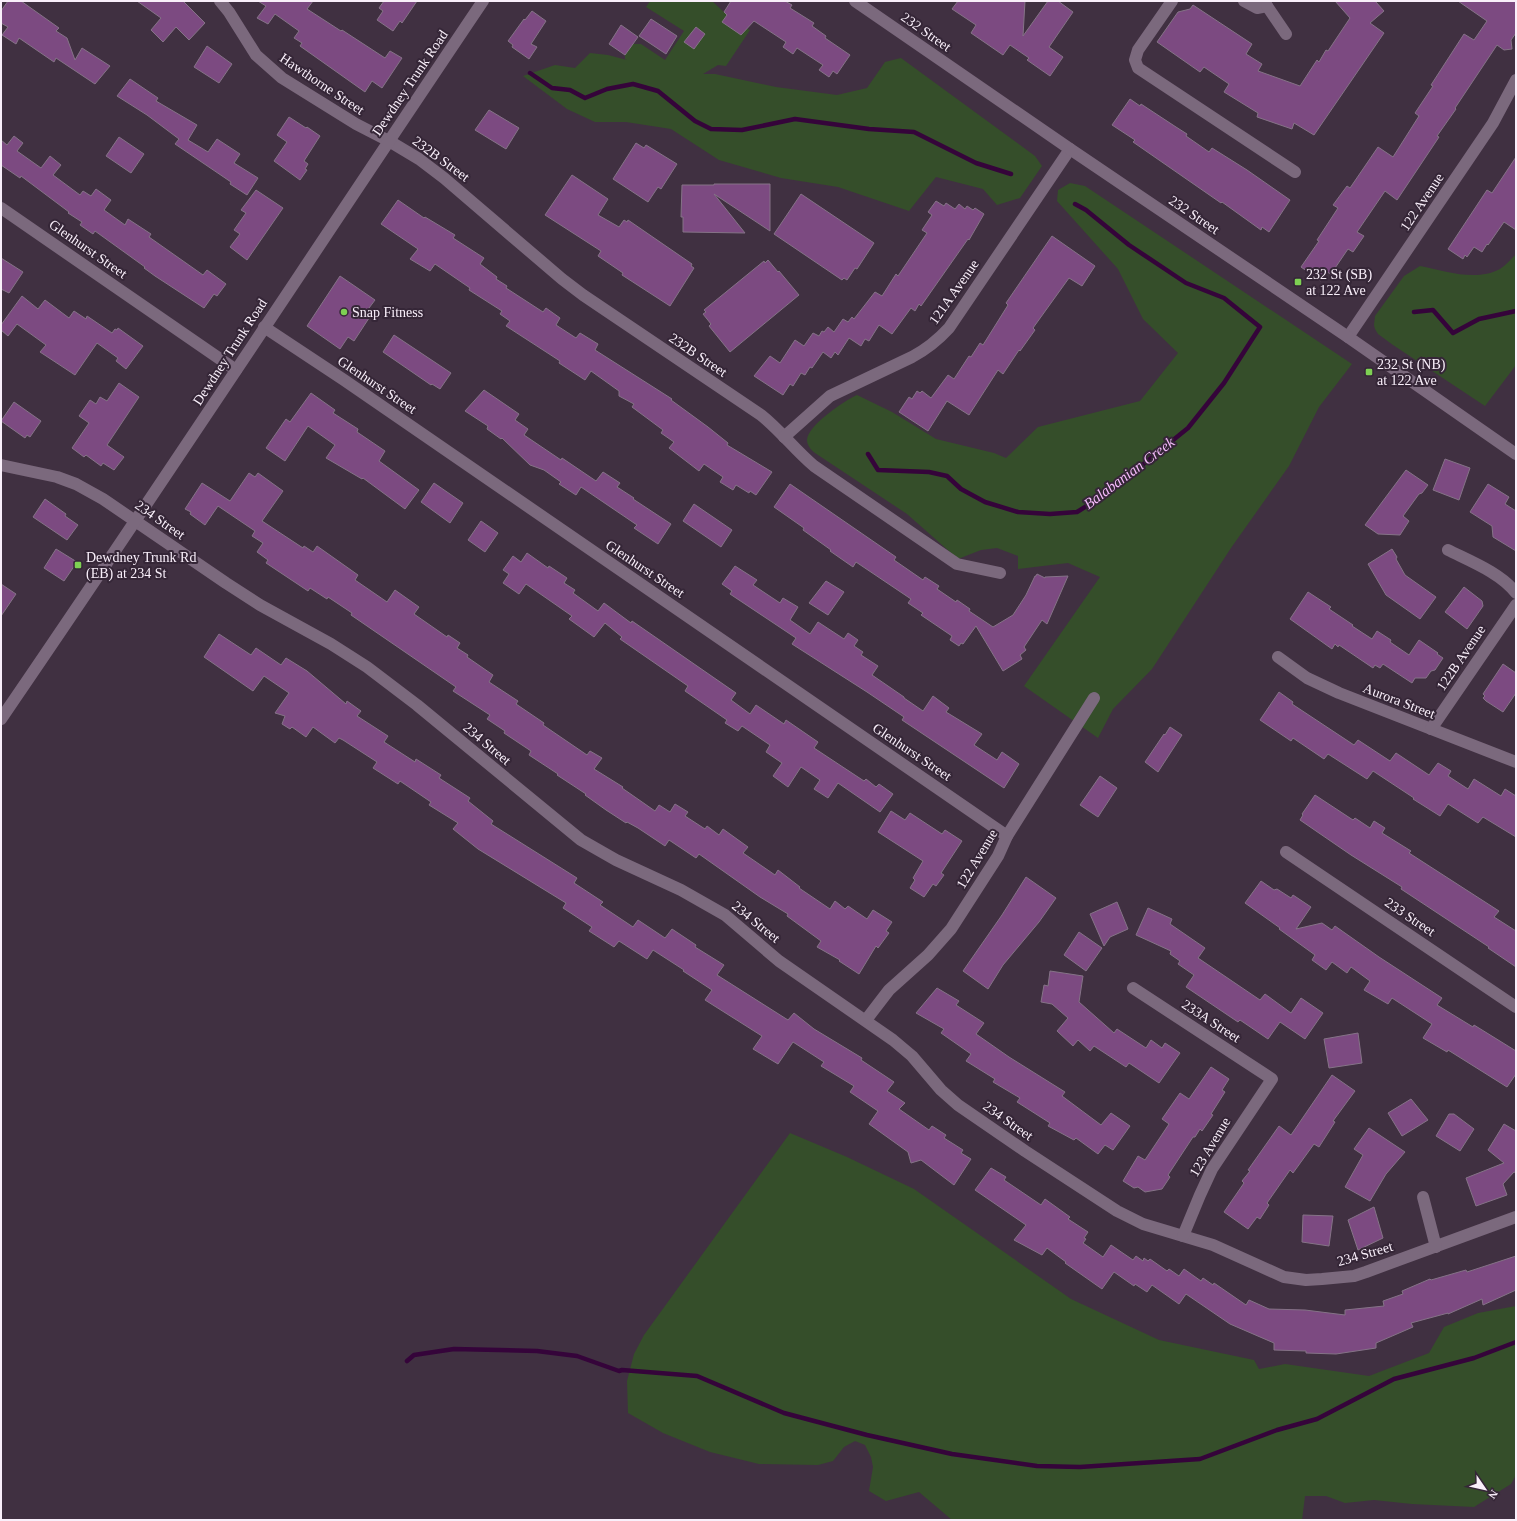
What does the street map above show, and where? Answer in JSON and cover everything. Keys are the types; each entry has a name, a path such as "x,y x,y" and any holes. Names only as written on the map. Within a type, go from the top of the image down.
{"street":[{"name":"Hawthorne Street","path":"220,1 229,12 256,55 282,78 356,124 389,141"},
{"name":"Dewdney Trunk Road","path":"1,719 136,522 264,327 484,1"},
{"name":"232 Street","path":"855,1 1070,149 1348,337 1516,454"},
{"path":"1172,1 1138,50 1135,60 1138,68 1295,172"},
{"path":"1244,1 1257,8 1270,4 1286,34"},
{"name":"122 Avenue","path":"1348,337 1494,123 1516,80"},
{"name":"232B Street","path":"389,141 412,154 444,178 562,279 583,295 761,415 814,466 957,564 1000,573"},
{"name":"121A Avenue","path":"784,437 830,396 912,357 938,340 953,321 1070,149"},
{"name":"Glenhurst Street","path":"1,208 236,370"},
{"name":"Glenhurst Street","path":"264,327 344,380 1007,836"},
{"name":"234 Street","path":"1,465 67,480 103,499 260,605 331,644 367,667 417,705 580,840 616,860 711,906 736,924 779,961 866,1020 905,1049 949,1097 1025,1151 1129,1218 1226,1251 1284,1277 1306,1280 1354,1276 1516,1217"},
{"path":"1448,550 1485,568 1509,585 1516,593"},
{"name":"122B Avenue","path":"1431,729 1516,605"},
{"name":"Aurora Street","path":"1278,657 1307,678 1339,694 1516,762"},
{"name":"122 Avenue","path":"866,1020 889,990 928,955 952,929 998,856 1007,836 1094,698"},
{"name":"233 Street","path":"1286,852 1516,1007"},
{"name":"233A Street","path":"1133,988 1272,1079"},
{"name":"123 Avenue","path":"1184,1236 1212,1169 1272,1079"},
{"path":"1423,1197 1436,1247"}],"green space":[{"path":"650,1 712,1 727,15 722,22 741,35 746,28 750,30 726,66 718,65 703,74 715,74 776,87 837,95 867,88 885,62 901,58 1035,156 1042,166 1020,198 997,205 983,189 936,177 909,211 838,187 781,178 719,160 671,129 626,122 595,122 567,109 523,76 555,65 575,68 590,53 608,55 627,60 625,59 625,55 633,44 641,44 665,60 684,31 646,7"},
{"path":"1070,183 1085,186 1352,364 1319,407 1289,466 1231,548 1152,669 1113,709 1098,738 1024,686 1100,577 1068,563 1018,569 1018,556 997,548 981,550 958,559 907,514 815,453 808,444 807,440 813,427 844,402 857,395 892,412 936,439 994,453 1006,458 1038,427 1140,401 1178,353 1143,319 1118,269 1057,201 1058,190"},
{"path":"1516,254 1516,365 1485,406 1393,345 1378,334 1375,329 1375,316 1404,276 1420,266 1450,273 1481,275 1500,269"},
{"path":"790,1133 847,1157 914,1189 1071,1299 1159,1340 1254,1360 1259,1369 1285,1364 1369,1376 1429,1353 1444,1327 1478,1313 1516,1306 1516,1475 1511,1484 1474,1507 1412,1504 1374,1500 1345,1503 1326,1496 1305,1496 1302,1520 952,1520 919,1492 886,1501 869,1491 873,1467 871,1457 865,1445 855,1441 844,1447 833,1461 818,1465 759,1464 710,1452 663,1433 628,1413 627,1381 634,1354 644,1335"}],"building":[{"path":"8,1 21,1 59,28 56,31 67,38 75,60 82,48 110,66 95,84 56,58 54,62 19,38 16,44 2,35 8,27 1,23 1,11"},
{"path":"137,1 183,1 205,23 189,40 176,27 163,42 151,30 161,18"},
{"path":"258,1 313,1 307,9 341,31 342,30 385,58 390,51 402,58 382,88 372,81 365,92 300,46 302,43 294,38 299,31 275,14 268,24 257,18 266,6"},
{"path":"384,1 417,1 402,23 400,21 393,31 377,20 383,11 379,8"},
{"path":"731,1 785,1 792,5 790,8 814,23 812,26 826,36 825,38 850,55 837,74 833,71 829,77 819,70 823,65 797,48 793,54 783,47 786,42 754,21 741,35 722,22 727,15 724,12"},
{"path":"958,1 1025,1 1023,36 1048,1 1058,1 1073,12 1049,47 1063,57 1050,76 1027,60 1029,58 1010,45 1003,55 971,33 976,25 952,9"},
{"path":"1335,1 1375,1 1384,11 1370,23 1384,33 1314,135 1294,123 1292,129 1257,117 1258,113 1224,92 1229,84 1204,67 1200,72 1157,42 1178,12 1190,9 1193,5 1252,44 1246,54 1262,64 1258,71 1300,86 1317,60 1319,62 1326,50 1328,51 1350,18"},
{"path":"1458,1 1516,1 1516,33 1511,40 1512,49 1504,50 1497,45 1397,200 1385,191 1357,232 1364,236 1353,252 1348,249 1331,274 1327,272 1321,281 1301,267 1319,241 1317,240 1338,208 1333,205 1347,186 1350,188 1378,147 1393,157 1419,116 1415,113 1433,86 1431,85 1464,34 1474,40 1487,21"},
{"path":"532,11 546,21 531,44 537,47 529,59 512,47 513,45 508,41 524,19 525,20"},
{"path":"651,19 677,36 666,54 639,36"},
{"path":"621,25 638,37 625,55 609,44"},
{"path":"696,27 705,34 694,49 684,42"},
{"path":"207,46 232,64 219,83 194,67"},
{"path":"130,79 158,98 156,101 197,125 188,140 208,152 217,139 240,154 234,163 258,178 247,195 230,184 231,182 175,144 179,139 147,115 117,96"},
{"path":"1130,99 1140,106 1141,104 1187,134 1186,136 1209,152 1212,148 1290,200 1269,232 1262,227 1261,230 1222,202 1221,203 1133,142 1135,140 1112,125"},
{"path":"489,110 519,128 506,149 475,130"},
{"path":"289,117 320,136 304,161 308,164 305,169 307,170 300,180 274,161 287,142 277,135"},
{"path":"14,136 23,143 17,151 41,168 50,156 61,165 53,175 80,195 83,191 91,196 96,189 111,200 104,210 125,225 128,219 151,234 149,237 203,275 207,270 226,284 217,296 214,294 204,308 155,276 95,231 93,234 80,225 82,222 68,213 69,212 21,176 20,178 1,165 1,140 7,145"},
{"path":"119,137 144,154 131,173 106,156"},
{"path":"636,143 644,148 646,145 677,164 661,189 658,187 648,202 613,179"},
{"path":"1516,157 1516,230 1504,222 1482,252 1474,247 1467,257 1465,255 1463,259 1448,249 1487,190 1492,193"},
{"path":"572,175 608,199 598,215 619,227 624,220 627,222 628,220 692,264 691,266 694,268 670,306 622,275 623,273 598,256 601,251 545,215"},
{"path":"770,184 770,231 714,194 745,233 683,232 683,217 681,217 682,185"},
{"path":"256,190 283,208 247,260 230,247 240,234 234,230 246,213 241,210"},
{"path":"801,194 874,243 857,269 855,268 847,280 844,278 842,280 774,234"},
{"path":"398,200 424,218 425,217 455,235 453,238 484,258 480,264 497,277 496,279 507,286 506,288 543,312 546,308 560,318 556,325 576,338 580,333 598,344 595,350 672,399 671,400 728,443 727,445 772,472 756,495 750,491 749,493 736,485 733,490 720,482 723,477 704,464 699,471 669,448 674,442 661,433 663,430 632,407 634,404 619,396 619,391 591,371 585,380 559,363 560,361 506,326 510,321 500,314 502,311 469,290 470,288 435,264 430,271 410,259 418,249 381,224"},
{"path":"936,201 944,206 946,203 955,209 959,204 965,209 967,206 973,210 975,208 984,214 969,240 968,239 921,306 919,304 915,311 911,308 892,334 879,325 869,341 865,339 861,346 849,338 838,355 835,352 831,358 823,352 812,368 810,367 805,375 801,373 793,386 790,384 783,395 754,376 770,356 780,363 795,340 804,346 813,333 819,336 822,331 824,332 828,327 834,332 843,319 848,322 852,317 854,319 875,292 882,296 896,274 898,276 927,233 922,230 932,215 928,212"},
{"path":"1052,236 1095,266 1082,286 1069,278 1033,328 1035,330 1020,351 1019,350 1003,374 998,370 969,415 947,401 928,431 899,412 909,397 912,399 917,391 920,393 922,391 931,398 948,375 954,379 969,356 971,357 980,343 983,345 1008,305 1006,303"},
{"path":"1,258 23,272 9,293 1,289"},
{"path":"768,260 799,295 730,352 709,326 711,324 703,314 706,312 704,310 764,261 765,263"},
{"name":"Snap Fitness","path":"340,276 375,300 369,308 372,310 371,315 354,341 348,337 340,349 307,326"},
{"path":"22,296 38,309 45,300 69,318 74,311 86,319 87,316 112,333 118,328 143,346 126,369 116,361 118,358 97,343 75,375 40,352 46,345 17,324 8,336 1,330 1,325"},
{"path":"394,335 451,373 440,389 432,384 431,385 383,352"},
{"path":"119,383 139,397 107,445 124,457 114,470 103,463 101,466 86,455 84,457 72,448 89,423 79,416 90,400 96,404 100,397 107,401"},
{"path":"484,390 519,414 515,420 528,429 524,435 596,481 603,472 620,483 617,487 671,524 658,544 634,528 637,525 581,487 576,495 559,484 561,482 544,470 530,465 502,438 501,439 487,429 488,426 465,411"},
{"path":"311,393 335,410 333,413 358,429 357,432 385,451 379,461 419,490 405,509 363,478 362,479 326,458 335,445 308,426 285,461 266,448 286,419 290,422"},
{"path":"14,402 41,421 30,437 27,435 25,438 1,421"},
{"path":"1445,459 1470,468 1459,500 1433,490"},
{"path":"1406,470 1428,485 1422,493 1419,494 1403,516 1409,521 1400,535 1378,534 1365,525"},
{"path":"249,473 255,477 258,473 283,491 262,521 303,548 304,546 313,552 317,546 358,575 355,580 387,602 395,590 419,607 414,614 447,637 448,635 460,643 457,648 468,655 467,657 493,675 489,682 518,701 516,704 544,723 543,725 587,755 590,751 602,758 594,769 623,787 622,788 655,811 659,805 670,812 675,804 688,812 685,816 705,829 707,826 719,835 723,829 748,847 743,853 775,875 778,870 800,887 799,888 830,909 835,901 845,909 848,906 867,919 873,910 892,922 886,931 889,933 878,948 876,946 859,974 839,961 840,960 817,947 821,941 787,916 788,914 760,897 699,854 696,858 669,840 665,846 638,828 627,822 626,823 606,810 585,795 586,794 557,775 558,774 529,755 531,751 504,733 505,731 487,719 490,715 453,691 456,687 351,615 352,613 328,597 327,599 310,588 308,591 266,563 268,560 257,552 263,543 252,536 255,531 218,506 205,525 190,514 191,512 185,509 202,483 230,501"},
{"path":"434,483 463,503 450,523 421,502"},
{"path":"790,484 896,557 894,560 923,580 925,577 939,586 937,589 956,602 957,600 970,609 969,611 993,627 1013,615 1037,574 1045,578 1068,576 1047,624 1042,620 1024,647 1026,650 1020,655 1022,659 1003,671 976,626 963,644 961,643 959,646 950,640 952,636 921,615 923,613 908,603 911,599 856,562 853,567 803,530 804,528 774,507"},
{"path":"1488,484 1509,497 1505,504 1516,511 1516,551 1493,537 1492,526 1470,512"},
{"path":"45,499 66,514 65,516 78,525 67,540 33,517"},
{"path":"694,504 732,530 721,547 683,521"},
{"path":"481,521 498,533 485,552 468,540"},
{"path":"56,549 77,562 64,581 44,568"},
{"path":"1392,549 1405,575 1436,597 1420,619 1386,595 1368,564"},
{"path":"527,553 548,568 549,566 567,578 564,583 575,590 573,593 598,611 604,603 631,623 632,621 736,693 731,700 750,714 756,705 784,724 786,720 818,742 814,748 864,781 866,779 876,787 879,784 893,794 880,812 838,783 828,798 814,789 820,780 801,767 788,787 773,776 782,763 766,752 770,745 742,726 738,731 725,723 727,720 685,691 688,686 620,639 622,637 605,623 594,637 569,619 572,616 526,584 519,594 503,583 509,574 503,570 513,556 521,562"},
{"path":"735,566 757,580 753,585 780,603 783,598 798,607 790,620 810,634 818,622 844,639 848,633 858,640 854,646 863,652 861,655 878,666 872,675 923,711 933,696 949,708 946,712 982,734 974,745 997,760 1002,752 1019,764 1004,788 902,720 904,717 792,644 796,638 730,594 732,591 722,584"},
{"path":"826,581 844,592 828,615 809,603"},
{"path":"1,584 16,594 1,616"},
{"path":"1464,587 1482,601 1483,606 1467,629 1445,612"},
{"path":"1308,592 1331,607 1329,609 1372,639 1377,631 1409,655 1419,640 1443,658 1435,670 1431,671 1426,678 1415,678 1412,683 1383,664 1380,668 1375,665 1373,668 1339,645 1338,647 1335,644 1332,649 1290,619"},
{"path":"219,634 251,655 256,648 281,665 286,658 307,671 346,704 347,701 361,711 357,716 388,736 384,742 415,762 416,759 441,775 439,778 470,798 468,801 493,821 491,824 577,878 574,883 603,902 600,905 633,927 638,920 665,938 672,929 696,945 695,947 724,965 717,975 788,1020 794,1013 814,1029 862,1058 861,1060 894,1082 887,1091 905,1103 899,1109 929,1130 932,1126 946,1135 944,1138 963,1150 961,1153 971,1159 954,1185 921,1160 911,1163 908,1152 869,1124 878,1111 850,1092 854,1086 821,1066 824,1062 793,1042 778,1064 753,1049 762,1036 705,1000 712,990 683,971 684,970 653,950 647,959 619,941 614,947 589,931 592,927 563,908 566,903 478,849 453,829 458,823 429,805 431,802 400,781 398,784 373,768 377,762 343,740 339,738 335,743 313,727 306,737 292,727 290,729 282,724 285,716 275,713 289,693 264,676 253,691 204,657"},
{"path":"1503,664 1516,673 1516,693 1503,712 1486,701 1483,698 1485,696 1483,694"},
{"path":"1279,692 1293,702 1292,704 1354,745 1358,740 1390,761 1396,753 1429,775 1438,763 1451,771 1448,776 1468,789 1474,779 1501,796 1505,789 1516,796 1516,837 1483,817 1478,823 1448,804 1440,816 1373,771 1367,779 1328,754 1324,759 1293,738 1291,741 1260,720"},
{"path":"1170,727 1182,735 1158,772 1145,762"},
{"path":"1100,776 1117,788 1098,817 1080,805"},
{"path":"1315,795 1353,820 1355,818 1370,828 1374,821 1385,828 1382,833 1411,851 1409,853 1499,911 1494,917 1516,931 1516,967 1488,948 1489,947 1401,889 1402,887 1351,855 1300,820 1303,815 1302,814"},
{"path":"891,811 905,820 910,813 942,834 945,830 962,841 941,873 944,875 936,886 933,884 924,897 910,888 915,880 913,878 923,861 878,832"},
{"path":"1026,877 1056,898 1039,922 1003,965 988,989 963,971 1002,915"},
{"path":"1261,881 1274,890 1277,889 1291,898 1293,895 1311,907 1296,929 1322,923 1332,930 1335,926 1442,998 1437,1005 1473,1027 1474,1025 1516,1051 1516,1074 1507,1087 1448,1050 1447,1052 1423,1038 1432,1024 1392,998 1388,1004 1364,990 1370,981 1351,967 1347,973 1332,962 1326,970 1312,960 1315,955 1245,903"},
{"path":"1117,902 1128,929 1110,937 1104,946 1090,914"},
{"path":"1148,908 1172,919 1170,924 1205,948 1198,958 1260,1000 1265,994 1291,1013 1301,998 1323,1013 1305,1039 1280,1022 1268,1039 1240,1020 1238,1022 1186,987 1194,975 1178,964 1180,961 1170,954 1171,951 1136,935"},
{"path":"1079,932 1102,948 1086,971 1064,955"},
{"path":"1050,971 1083,976 1079,1002 1114,1033 1117,1029 1146,1048 1151,1040 1162,1048 1165,1043 1180,1053 1159,1083 1129,1063 1126,1067 1094,1046 1090,1051 1078,1040 1073,1046 1057,1031 1068,1018 1052,1004 1041,1002 1044,985 1048,986"},
{"path":"937,988 959,1001 956,1005 984,1023 976,1034 1009,1057 1065,1092 1062,1096 1101,1125 1111,1113 1130,1126 1113,1150 1105,1145 1098,1154 1076,1138 1074,1140 1048,1126 1050,1123 1017,1102 1020,1098 993,1082 995,1079 966,1061 971,1054 941,1033 944,1029 916,1013"},
{"path":"1358,1033 1362,1063 1329,1068 1324,1039"},
{"path":"1211,1067 1229,1079 1222,1090 1225,1092 1211,1114 1213,1115 1202,1131 1200,1129 1195,1137 1193,1137 1168,1175 1170,1177 1162,1189 1145,1192 1138,1187 1134,1188 1123,1181 1138,1156 1145,1160 1169,1124 1162,1119 1180,1093 1189,1099"},
{"path":"1332,1075 1355,1091 1333,1121 1335,1122 1319,1147 1314,1144 1293,1173 1290,1170 1267,1203 1269,1205 1260,1219 1257,1217 1248,1229 1224,1212 1244,1183 1242,1181 1250,1171 1248,1170 1279,1126 1291,1135"},
{"path":"1411,1099 1428,1120 1402,1136 1388,1113"},
{"path":"1449,1114 1454,1114 1474,1129 1460,1151 1436,1136"},
{"path":"1504,1124 1516,1131 1516,1173 1514,1172 1503,1184 1507,1195 1476,1206 1466,1178 1504,1163 1488,1150"},
{"path":"1369,1128 1405,1152 1386,1174 1370,1201 1345,1187 1363,1155 1354,1149"},
{"path":"991,1168 1006,1177 1004,1180 1041,1205 1045,1199 1070,1217 1068,1219 1088,1232 1083,1243 1103,1257 1111,1245 1133,1260 1136,1256 1143,1261 1144,1258 1148,1261 1150,1259 1167,1271 1169,1269 1179,1276 1184,1269 1201,1281 1203,1278 1213,1285 1214,1283 1246,1305 1249,1300 1269,1309 1305,1310 1345,1315 1345,1310 1384,1306 1383,1301 1403,1294 1402,1291 1430,1279 1431,1280 1466,1270 1467,1272 1516,1256 1516,1290 1483,1305 1482,1299 1448,1314 1411,1323 1413,1327 1376,1343 1376,1348 1336,1354 1274,1350 1274,1343 1230,1324 1186,1294 1179,1304 1152,1285 1147,1292 1135,1284 1134,1286 1114,1272 1102,1289 1065,1263 1066,1262 1047,1248 1042,1255 1014,1240 1026,1225 975,1190"},
{"path":"1374,1207 1383,1238 1358,1250 1348,1220"},
{"path":"1303,1215 1333,1216 1329,1246 1302,1242"}],"waterway":[{"path":"530,73 552,88 570,90 585,98 607,89 633,84 658,91 695,121 711,129 742,130 795,119 869,129 914,132 976,163 1011,174"},
{"name":"Balabanian Creek","path":"868,454 878,470 929,472 947,476 961,489 985,502 1018,512 1050,514 1077,512 1101,497 1188,428 1224,383 1260,327 1224,298 1186,283 1129,245 1086,210 1075,204"},
{"name":"Balabanian Creek","path":"1414,312 1433,310 1453,333 1479,319 1516,311"},
{"path":"407,1361 414,1355 454,1349 537,1351 577,1356 619,1371 697,1376 784,1413 867,1435 952,1454 1037,1466 1080,1467 1200,1459 1277,1430 1317,1419 1394,1379 1474,1358 1516,1342"}],"place":[{"name":"232 St (SB) at 122 Ave","path":"1298,282"},
{"name":"Snap Fitness","path":"344,312"},
{"name":"232 St (NB) at 122 Ave","path":"1369,372"},
{"name":"Dewdney Trunk Rd (EB) at 234 St","path":"78,565"}]}
